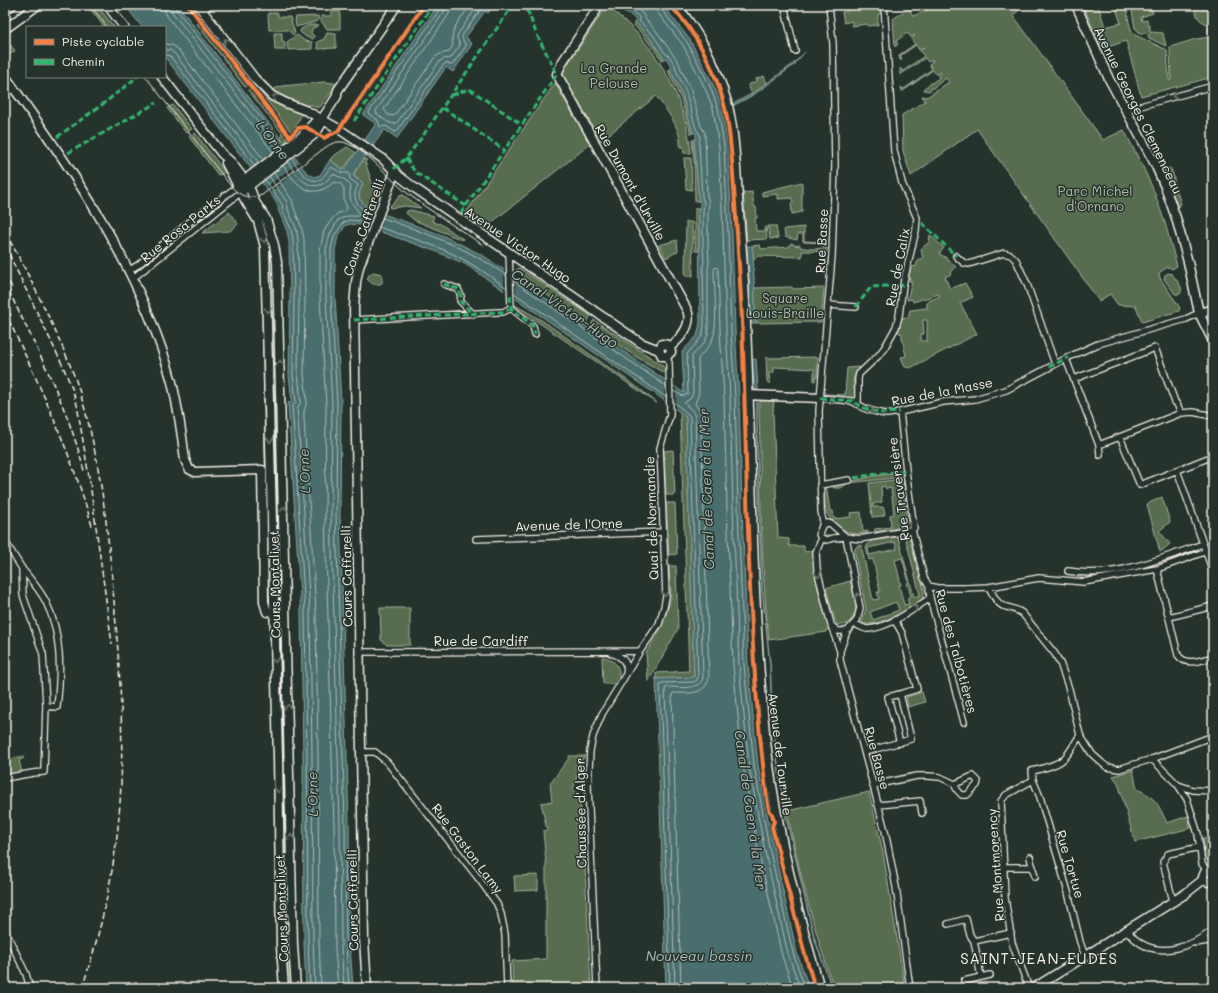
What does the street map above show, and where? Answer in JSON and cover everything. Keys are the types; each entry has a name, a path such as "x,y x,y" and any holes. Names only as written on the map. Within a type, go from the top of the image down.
{"street":[{"path":"5,10 12,5"},
{"path":"5,29 38,5"},
{"path":"107,5 123,26"},
{"path":"210,5 200,8 261,86 272,96 282,102 307,110 322,119"},
{"path":"240,189 290,150 313,136 322,119 397,5"},
{"path":"339,93 403,5"},
{"name":"Avenue de Tourville","path":"676,5 692,26 713,64 725,96 732,126 743,266 757,626 763,714 770,774 780,836 820,988"},
{"path":"784,5 795,51"},
{"name":"Rue Basse","path":"829,5 833,44 836,152 832,251 820,398 819,437 822,525 819,531 822,538 816,552 817,568 831,625 840,650 840,660 874,785 891,858 910,988"},
{"name":"Rue de Calix","path":"858,404 858,379 860,374 885,347 896,327 903,285 914,242 917,218 902,183 894,155 884,5"},
{"name":"Avenue Georges Clemenceau","path":"1076,5 1095,50 1157,168 1170,200 1188,262 1199,313 1212,336"},
{"name":"Rue Dumont d'Urville","path":"597,6 596,11 563,61 557,74 688,312 688,323 681,337 670,347"},
{"path":"5,76 47,134 78,181 99,215 132,279"},
{"path":"163,78 222,154"},
{"path":"1126,110 1213,86"},
{"name":"Avenue Victor Hugo","path":"322,119 343,131 386,161 406,182 457,214 509,252 641,343 658,350"},
{"name":"Cours Montalivet","path":"222,154 231,162 247,183 255,202 266,219 272,237 277,262 293,931 296,988"},
{"name":"Cours Montalivet","path":"222,154 260,224 264,239 266,263 281,947 284,988"},
{"name":"Cours Caffarelli","path":"367,988 364,940 354,320 356,282 359,267 395,171"},
{"name":"Rue Rosa Parks","path":"128,271 176,235 185,226 240,189"},
{"name":"Rue Rosa Parks","path":"132,279 240,189"},
{"path":"917,218 922,223"},
{"path":"509,252 511,308 533,326 535,334"},
{"path":"956,256 964,263 969,264 1004,253 1008,253 1014,257 1027,284 1055,364"},
{"name":"Cours Montalivet","path":"132,279 155,331 167,366 176,402 187,466 195,472 262,470 264,602 267,612"},
{"path":"444,284 458,289 461,296 460,301 473,314"},
{"path":"828,305 856,307"},
{"path":"354,320 503,312 511,308"},
{"path":"1199,313 1213,309"},
{"name":"Rue de la Masse","path":"748,395 852,401 866,409 880,413 900,412 943,402 976,399 998,393 1023,382 1055,364 1098,344 1185,319 1199,313"},
{"path":"664,344 670,347 671,352 667,356 660,355 658,350 661,345 664,344"},
{"path":"1074,379 1155,348 1176,403 1181,412"},
{"name":"Quai de Normandie","path":"640,651 659,624 666,596 660,448 670,415 669,363 667,356"},
{"path":"1066,359 1099,444 1100,455"},
{"name":"Rue Traversière","path":"900,412 906,471 913,517 914,528 912,530 924,578 929,586"},
{"path":"1099,444 1181,412 1193,412 1213,416"},
{"path":"1120,437 1140,485 1213,456"},
{"path":"1177,470 1213,572"},
{"path":"820,485 849,480"},
{"path":"822,525 828,523 846,537 860,608 860,615 847,631 840,650"},
{"path":"833,538 835,535 835,528"},
{"path":"822,538 827,540 846,537 860,539 912,530"},
{"name":"Avenue de l'Orne","path":"476,539 663,532"},
{"path":"850,556 851,548 860,539"},
{"path":"5,541 22,569 47,603 57,636 59,646 59,689 57,707 46,706"},
{"path":"1068,571 1083,574 1128,568 1154,561 1203,544"},
{"path":"929,586 937,588 989,587 1039,578 1084,582 1157,569 1206,552 1213,547"},
{"path":"5,778 44,772 46,706 43,654 23,595 22,569"},
{"path":"1157,569 1178,655 1182,660 1187,662 1213,657"},
{"name":"Rue des Talbotières","path":"929,586 930,598 964,722"},
{"path":"989,587 1001,605 1022,613 1055,654 1069,689 1080,735 1092,754 1107,767 1119,769 1152,759 1213,736"},
{"path":"854,624 868,629 894,620 913,610 930,598"},
{"path":"1169,617 1213,606"},
{"path":"894,620 902,633 917,689 888,697 900,742"},
{"path":"831,625 838,631 847,631"},
{"name":"Rue de Cardiff","path":"603,651 617,655 624,660 627,670 626,676"},
{"name":"Rue de Cardiff","path":"359,652 640,651"},
{"name":"Chaussée d'Alger","path":"596,988 588,786 589,766 593,736 602,714 640,651"},
{"path":"865,752 911,740 900,694"},
{"path":"1033,780 1032,771 1054,766 1061,762 1067,757 1080,735"},
{"name":"Rue Gaston Lamy","path":"361,752 375,752 387,762 497,904 501,914 505,934 507,988"},
{"path":"1034,988 1211,876 1202,864 1200,847 1192,812 1187,799 1178,785 1152,759"},
{"path":"874,785 917,776 940,778 956,784"},
{"name":"Rue Montmorency","path":"1029,988 1012,943 1012,934 1005,898 1001,801 1006,795 1033,780"},
{"name":"Rue Tortue","path":"1033,780 1040,796 1085,956"},
{"path":"1178,785 1193,790 1213,791"},
{"path":"879,805 922,798 922,813"},
{"path":"1174,900 1163,862 1165,857 1168,854 1200,847"},
{"path":"1030,858 1035,877"},
{"path":"1004,867 1033,867"},
{"path":"948,924 966,919 970,935 974,941 981,978"},
{"path":"5,930 26,974 30,988"},
{"path":"1127,930 1141,943 1159,949 1181,948 1213,930"},
{"path":"974,941 1012,934"},
{"path":"1191,943 1213,940"},
{"path":"964,981 990,975"}],"green space":[{"path":"87,5 97,5 113,26 103,26"},
{"path":"840,5 862,5 863,8 865,8 866,5 874,5 874,8 882,7 883,14 878,14 878,25 867,26 867,24 852,26 852,21 844,23 842,12 848,11 848,7 840,9"},
{"name":"Parc Michel d'Ornano","path":"932,5 1026,5 1013,15 1103,140 1124,130 1143,167 1154,191 1165,223 1177,266 1172,269 1169,267 1166,268 1159,273 1160,278 1180,308 1179,311 1142,322 1136,306 1118,305 1110,294 1099,301 977,129 911,176 903,151 902,115 925,101 922,96 927,97 949,82 946,78 929,91 924,90 924,88 939,78 938,76 941,74 940,72 937,75 933,70 902,91 901,87 904,89 932,69 929,64 933,61 928,62 925,58 900,75 900,68 903,71 924,56 920,51 924,48 923,47 919,50 916,45 900,56 902,60 900,60 899,55 915,44 911,39 915,36 914,35 911,37 907,33 896,41 898,44 895,47 893,19 909,8 913,16 932,8"},
{"path":"1083,5 1098,5 1105,27 1121,23 1116,9 1112,5 1127,5 1130,25 1135,35 1167,50 1169,80 1171,80 1170,47 1196,39 1210,37 1208,28 1213,26 1213,77 1141,96 1126,41 1102,49"},
{"path":"1131,5 1150,5 1153,13 1141,17 1142,21 1147,20 1148,26 1150,25 1150,31 1147,33 1140,33 1135,28"},
{"path":"1194,5 1213,5 1213,21 1207,24 1201,20 1198,17"},
{"name":"La Grande Pelouse","path":"607,6 639,35 653,52 664,70 682,110 688,131 691,153 684,153 683,146 680,147 679,134 673,120 656,96 601,141 563,76 563,71"},
{"path":"340,11 340,29 327,29 321,21 321,16 331,16 331,12"},
{"path":"421,11 422,12 355,111 353,110"},
{"path":"268,13 278,13 278,17 290,17 295,33 293,35 288,30 269,30"},
{"path":"318,16 318,21 296,27 296,17"},
{"path":"200,22 248,85 245,87 197,24"},
{"path":"635,22 650,38 664,59 662,60 633,24"},
{"path":"309,25 319,25 312,29 311,33 315,37 313,39 306,37 300,32 301,29"},
{"path":"1151,32 1163,33 1166,46 1149,38 1148,35"},
{"path":"274,33 282,33 282,41 285,42 285,50 275,50"},
{"path":"327,33 336,34 336,48 318,49 317,42 324,39"},
{"path":"297,35 305,41 312,42 312,49 288,50 287,42"},
{"path":"5,38 15,51 5,58"},
{"path":"670,69 682,94 693,133 691,134 681,99 668,71"},
{"path":"249,74 259,87 303,112 292,133 247,75"},
{"path":"764,76 767,83 752,94 748,85 757,81 756,79"},
{"path":"324,82 334,83 337,85 318,108 309,104 307,108 279,97 271,90 282,86"},
{"name":"La Grande Pelouse","path":"555,83 590,144 485,228 465,214"},
{"path":"250,88 287,135 285,143 281,139 282,133 248,90"},
{"path":"173,105 192,129 186,133 167,108"},
{"path":"195,133 225,172 221,175 218,175 189,137"},
{"path":"692,140 694,140 699,201 695,201"},
{"path":"347,147 356,153 343,169 330,160"},
{"path":"684,158 691,158 692,190 686,189"},
{"path":"364,159 367,160 365,162 376,194 370,209 367,208 359,198 359,193 363,183 353,175"},
{"path":"1163,167 1171,169 1174,177 1174,183 1181,204 1178,208"},
{"path":"802,182 802,212 792,214 792,198 778,199 778,194 762,196 762,192"},
{"path":"752,192 754,206 756,207 756,231 765,231 766,227 767,239 747,240 743,193"},
{"path":"403,195 421,208 405,206 389,207"},
{"path":"695,208 699,208 699,251 695,251"},
{"path":"411,210 434,216 432,221 438,224 439,223 463,239 462,240 414,220 406,213 407,211"},
{"path":"229,212 238,224 230,231 202,233"},
{"path":"686,222 692,222 693,276 685,276"},
{"path":"768,226 776,226 778,238 770,239"},
{"path":"804,227 804,241 822,242 822,239 827,240 827,243 804,242 803,234 798,234 797,240 785,237 784,229"},
{"path":"930,235 944,248 939,254 945,257 956,267 950,272 951,274 945,277 950,289 965,283 973,297 960,303 977,334 910,368 905,367 901,357 906,356 902,334 898,332 902,318 908,317 910,310 927,308 927,302 940,296 939,294 913,302 912,299 907,300 912,282 909,281 910,278 908,278 911,266 916,267 918,259 923,259 921,249 929,242","holes":["923,320 927,320 927,341 921,341 921,334 924,334"]},
{"path":"677,240 678,251 666,258 659,245"},
{"path":"791,243 806,248 827,248 826,252 802,251 802,257 758,256 753,258 752,246 760,245 761,249 789,247"},
{"path":"519,268 591,316 586,323 516,270"},
{"path":"373,272 382,274 382,283 374,284 367,279"},
{"path":"1168,273 1172,274 1179,284 1181,289 1180,294 1175,294 1164,279 1165,275"},
{"name":"Square Louis-Braille","path":"792,287 793,289 824,288 821,322 756,323 754,288"},
{"path":"515,305 543,321 641,390 657,403 535,320 532,319 531,321 516,309"},
{"path":"263,310 271,609 268,609"},
{"path":"272,310 280,608 279,610 270,311"},
{"path":"594,320 662,365 665,369 664,373 633,355 590,326"},
{"path":"818,357 817,377 815,377 815,381 814,369 774,367 774,372 769,373 770,384 767,382 766,358"},
{"path":"860,367 855,374 853,381 856,398 825,396 825,394 845,395 847,368"},
{"path":"774,401 773,412 778,538 789,539 789,546 804,546 804,550 806,552 813,550 816,580 829,629 826,630 826,632 769,640 761,521 759,402"},
{"path":"680,412 686,417 694,677 656,679 656,673 689,671"},
{"path":"673,450 675,495 666,495 664,451"},
{"path":"902,473 903,477 848,483 841,488 834,488 831,485 873,476"},
{"path":"903,479 908,521 907,525 904,527 874,532 875,529 891,527 890,515 894,514 891,488 886,489 885,486 881,487 882,502 873,504 873,507 883,507 885,514 883,516 872,517 869,483"},
{"path":"826,485 830,511 833,511 834,519 851,517 850,513 861,512 863,532 868,531 868,533 851,533 838,526 830,519 825,508"},
{"path":"1162,497 1170,522 1159,531 1170,544 1160,552 1147,504"},
{"path":"666,503 675,503 677,554 669,555"},
{"path":"904,536 909,536 924,590 923,598 904,612 886,620 863,624 862,621 866,609 855,549 857,546 862,545 873,600 879,599 877,592 880,592 873,559 869,560 866,547 871,541 898,537 914,597 920,595","holes":["895,542 897,549 869,555 868,548","902,558 909,582 907,583 911,596 907,598 909,604 904,605 895,560","896,602 899,610 873,620 870,612"]},
{"path":"669,566 676,566 678,629 648,682 646,653 660,630 671,598"},
{"path":"850,581 856,605 854,616 846,624 839,625 834,618 826,588"},
{"path":"380,608 410,608 410,645 387,645 381,640"},
{"path":"279,625 285,707 293,988 287,988 285,939"},
{"path":"602,657 611,660 617,666 619,675 616,684 603,683"},
{"path":"922,692 925,702 908,707 906,697"},
{"path":"23,756 23,759 19,760 22,773 7,776 5,765 7,762 10,761 10,759"},
{"path":"569,756 585,756 579,765 576,765 575,768 579,768 573,790 579,794 583,827 591,988 513,988 512,961 546,959 546,862 543,831 547,830 541,803 552,801 550,784"},
{"path":"1133,770 1137,789 1149,795 1153,799 1162,812 1167,823 1188,816 1191,828 1135,842 1118,783 1113,776"},
{"path":"869,792 883,852 905,988 834,988 808,901 787,811"},
{"path":"1203,838 1213,838 1213,862 1205,859"},
{"path":"538,875 538,890 515,891 514,876"}],"water":[{"path":"125,5 178,5 307,173 314,177 320,175 330,160 342,169 345,169 375,125 375,123 363,115 438,5 494,5 488,13 485,11 466,37 472,44 453,72 446,67 397,138 384,130 353,174 354,177 363,183 359,193 359,198 367,208 442,235 484,256 684,393 682,352 697,336 700,323 700,201 694,140 696,139 696,133 693,133 682,94 670,69 672,67 666,58 664,59 650,38 635,22 636,20 616,5 663,5 690,40 712,82 723,108 722,110 728,146 739,397 748,664 758,765 773,846 797,953 809,988 666,988 656,679 694,677 686,417 664,400 465,264 435,251 361,225 349,224 345,226 338,237 335,250 335,297 341,402 340,515 349,826 350,946 353,988 306,988 304,941 301,612 288,403 292,402 289,375 289,241 278,206 273,197 166,58 166,26 141,26"},
{"path":"805,52 795,63 796,65 755,94 733,106 733,104 755,92 793,64"},
{"path":"747,246 752,246 753,253 756,323 751,323"},
{"path":"756,359 758,389 756,390 754,389 752,360"}],"pier":[{"path":"284,142 295,156 262,182 251,168"},
{"path":"299,162 302,166 270,192 266,187"},
{"path":"371,207 386,213 379,232 363,226"},
{"path":"504,267 515,275 516,301 504,294"},
{"path":"664,380 676,388 676,409 664,400"}],"waterway":[{"path":"757,402 762,588 770,664 772,713 777,758 785,812 814,937 832,988"}],"tram line":[{"path":"5,23 30,5"},
{"path":"90,5 106,26"},
{"path":"147,78 230,185 244,196 253,197 262,195 326,147 336,142 343,142 355,147 371,159 416,200 483,245"}],"railway":[{"path":"5,233 45,309 81,396 99,472 109,549 120,681 122,735 121,789 117,838 106,903 82,988"},
{"path":"5,246 62,364 77,405 90,483 112,644"},
{"path":"5,274 12,288"},
{"path":"5,283 60,399 69,422 84,471"},
{"path":"5,303 11,316"},
{"path":"5,312 64,444 84,498 92,526"}],"marked path":[{"path":"354,121 433,5"},
{"path":"500,5 508,12"},
{"path":"394,169 406,158 422,137 513,5"},
{"path":"461,213 557,74 536,33 529,14 523,5"},
{"path":"57,137 136,78"},
{"path":"452,95 466,90 471,90 521,124"},
{"path":"68,153 156,103"},
{"path":"443,108 504,150"},
{"path":"406,158 415,172 466,206"},
{"path":"922,223 956,256"},
{"path":"444,284 458,289 461,296 460,301 473,314"},
{"path":"856,307 871,287 903,285"},
{"path":"510,296 511,308 533,326 535,334"},
{"path":"354,320 503,312 511,308"},
{"path":"1049,367 1069,357"},
{"path":"820,398 852,401 866,409 880,413 900,412"},
{"path":"854,478 906,471"}],"cycle path":[{"path":"188,5 290,137 298,128 306,127 324,138 338,131 424,5"},
{"path":"670,5 697,40 711,67 721,94 729,128 741,303 751,619 760,738 769,810 774,821 772,827 815,988"}],"district":[{"name":"SAINT-JEAN-EUDES","path":"1039,958"}],"water label":[{"name":"L'Orne","path":"273,140"},
{"name":"Canal Victor-Hugo","path":"565,308"},
{"name":"L'Orne","path":"304,471"},
{"name":"Canal de Caen à la Mer","path":"706,489"},
{"name":"L'Orne","path":"312,794"},
{"name":"Canal de Caen à la Mer","path":"751,810"},
{"name":"Nouveau bassin","path":"699,955"}]}
